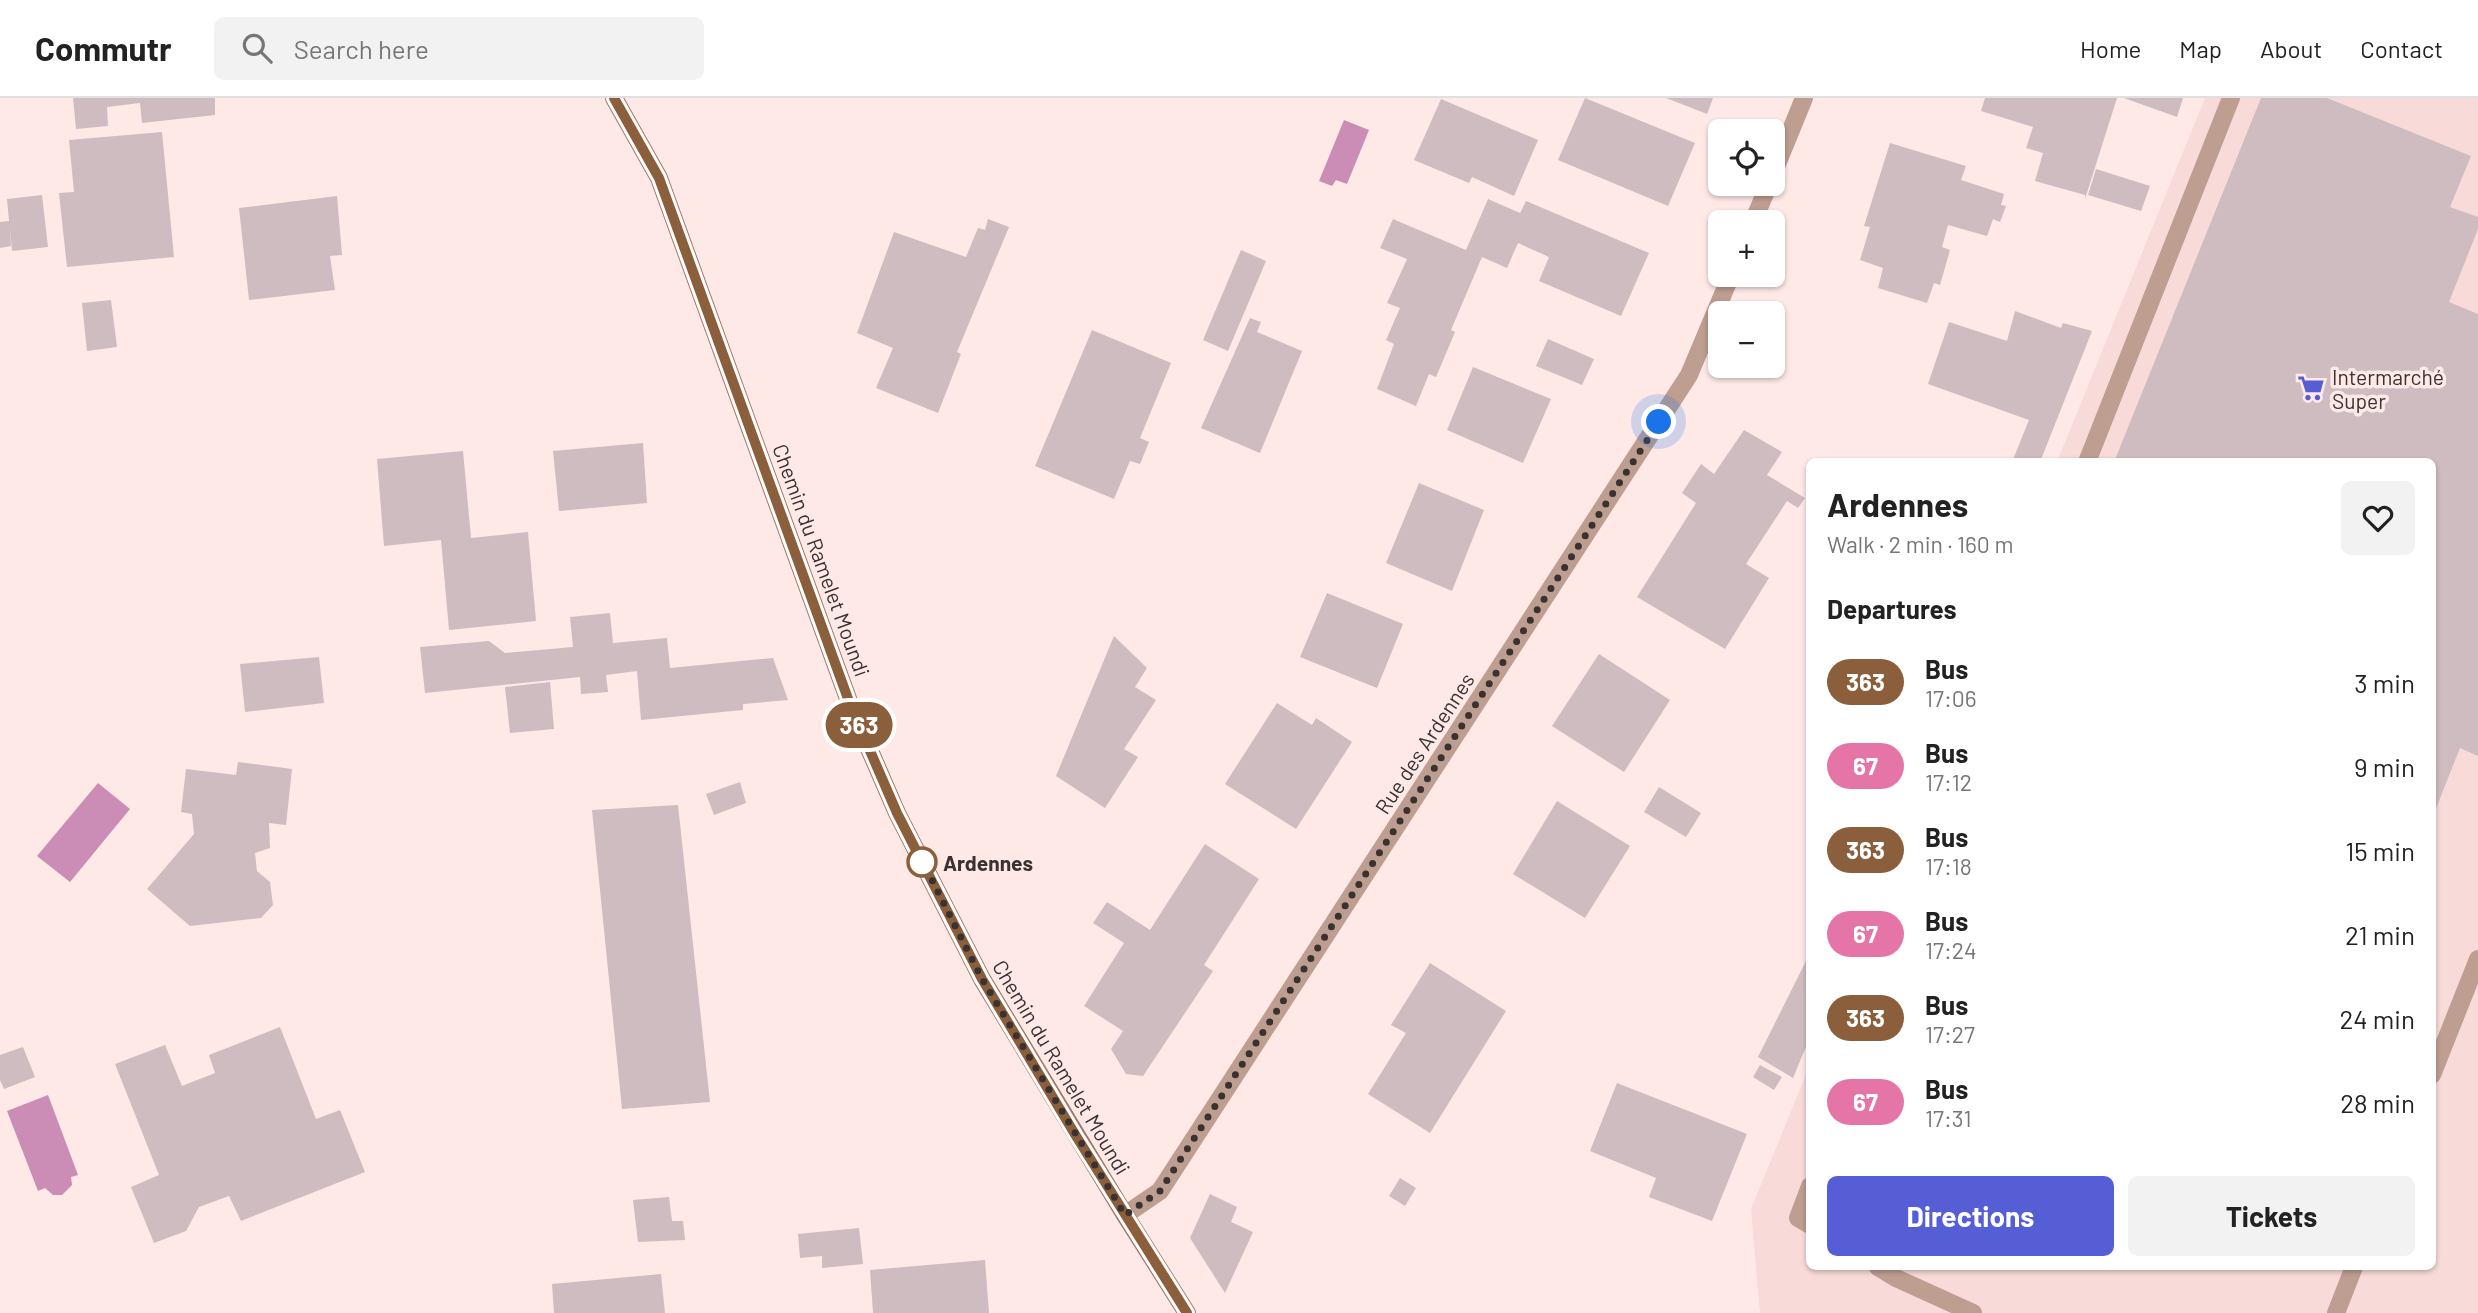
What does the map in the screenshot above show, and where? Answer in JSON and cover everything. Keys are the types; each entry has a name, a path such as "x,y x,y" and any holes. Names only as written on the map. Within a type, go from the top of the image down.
{"main road":[{"name":"Chemin du Ramelet Moundi","path":"614,98 659,178 851,707 897,813 982,979 1187,1313"}],"street":[{"path":"1785,145 1804,98"},
{"path":"2089,458 2231,98"},
{"name":"Rue des Ardennes","path":"1125,1215 1160,1191 1689,375 1726,287"},
{"path":"2436,1065 2478,959"},
{"path":"1806,1197 1798,1218 1806,1223"},
{"path":"1883,1270 1973,1313"},
{"path":"2336,1313 2353,1270"}],"shaded area":[{"path":"2205,98 2478,98 2478,1313 1760,1313 1751,1209 1806,1074 1806,1270 2436,1270 2436,458 2059,458"},
{"path":"1344,120 1369,130 1347,184 1336,180 1332,186 1319,181"},
{"path":"98,783 130,809 70,882 37,856"},
{"path":"48,1095 78,1175 71,1177 72,1185 62,1195 53,1195 45,1188 38,1191 7,1111"}],"building":[{"path":"73,98 215,98 215,115 142,123 140,103 107,107 108,126 76,129"},
{"path":"1585,98 1695,143 1668,206 1558,160"},
{"path":"1666,98 1713,98 1707,114"},
{"path":"1985,98 2117,98 2085,199 2085,195 2035,181 2043,153 2026,148 2033,127 1981,111"},
{"path":"2124,98 2183,98 2177,117"},
{"name":"Intermarché Super","path":"2261,98 2327,98 2471,156 2450,207 2478,217 2478,229 2449,302 2478,314 2478,756 2460,748 2436,808 2436,458 2116,458"},
{"path":"1441,99 1538,140 1514,196 1472,177 1469,183 1414,160"},
{"path":"162,132 174,257 67,267 59,193 74,192 69,140"},
{"path":"1890,143 1966,166 1961,180 2004,194 2001,205 2006,206 2000,222 1993,219 1987,236 1948,225 1942,247 1950,250 1940,285 1934,283 1927,303 1878,288 1883,268 1860,260 1870,227 1864,226"},
{"path":"2096,169 2150,186 2141,211 2088,195"},
{"path":"42,195 48,247 12,251 10,227 11,246 0,248 0,222 9,221 7,199"},
{"path":"337,196 342,255 330,256 335,290 249,300 239,208"},
{"path":"1488,199 1520,213 1526,201 1649,253 1621,316 1539,281 1549,257 1518,243 1507,268 1482,257 1451,330 1455,332 1436,377 1429,374 1416,406 1377,389 1394,344 1386,340 1400,308 1387,303 1407,259 1380,248 1393,219 1466,250"},
{"path":"988,219 1009,227 957,352 961,354 938,413 876,388 893,348 857,333 894,232 966,257 978,228 985,230"},
{"path":"1241,250 1266,261 1228,351 1203,340"},
{"path":"111,300 117,347 87,351 82,303"},
{"path":"2015,311 2061,328 2063,323 2092,331 2042,458 2014,458 2029,420 1928,384 1949,322 2007,341"},
{"path":"1250,318 1261,322 1257,332 1302,351 1260,453 1201,428"},
{"path":"1092,330 1171,363 1140,438 1149,442 1140,464 1130,461 1114,499 1035,466"},
{"path":"1548,339 1594,359 1582,385 1536,366"},
{"path":"1473,367 1551,399 1523,463 1447,430"},
{"path":"1744,430 1782,452 1767,475 1805,498 1798,508 1787,501 1746,564 1769,578 1725,649 1637,597 1696,503 1682,493 1701,464 1714,474"},
{"path":"643,443 647,503 559,511 553,451"},
{"path":"463,451 471,538 528,532 536,621 449,630 441,540 384,546 377,459"},
{"path":"1419,483 1484,510 1452,591 1386,563"},
{"path":"1327,593 1403,624 1377,688 1300,657"},
{"path":"610,613 613,643 667,638 670,668 773,658 788,700 743,704 743,710 641,720 637,671 606,675 608,692 581,694 580,677 425,693 420,647 489,641 505,653 573,647 570,617"},
{"path":"1114,636 1147,668 1135,687 1156,700 1124,749 1138,757 1105,808 1056,776"},
{"path":"1599,654 1670,700 1624,772 1552,726"},
{"path":"319,657 324,703 245,712 240,664"},
{"path":"550,682 554,729 510,733 505,687"},
{"path":"1277,703 1312,725 1316,718 1352,742 1296,829 1225,784"},
{"path":"238,762 292,769 286,825 269,823 270,848 255,853 257,871 270,882 273,905 261,918 190,926 147,889 194,834 192,814 181,812 186,769 236,775"},
{"path":"740,782 746,803 714,815 706,794"},
{"path":"1659,787 1701,813 1686,837 1644,812"},
{"path":"1557,801 1630,846 1585,918 1513,874"},
{"path":"678,805 710,1102 622,1109 592,810"},
{"path":"1205,844 1259,879 1204,965 1213,971 1143,1076 1126,1074 1111,1049 1123,1031 1084,1006 1124,943 1093,923 1107,902 1150,930"},
{"path":"1806,961 1806,1047 1793,1078 1758,1057"},
{"path":"1430,963 1506,1011 1430,1133 1368,1094 1406,1033 1391,1025"},
{"path":"280,1027 316,1119 340,1110 365,1172 241,1221 229,1196 199,1207 186,1231 154,1243 131,1187 159,1175 115,1064 165,1045 182,1086 215,1073 209,1055"},
{"path":"23,1047 35,1077 4,1089 0,1080 0,1055"},
{"path":"1760,1065 1782,1077 1774,1090 1753,1077"},
{"path":"1617,1083 1747,1134 1712,1221 1649,1197 1656,1178 1590,1151"},
{"path":"1400,1178 1416,1188 1405,1206 1389,1196"},
{"path":"1210,1194 1237,1207 1231,1222 1253,1232 1225,1293 1190,1238"},
{"path":"669,1197 672,1221 683,1221 685,1240 638,1242 633,1200"},
{"path":"859,1228 863,1264 822,1268 822,1256 800,1258 798,1234"},
{"path":"985,1260 989,1313 873,1313 870,1270"},
{"path":"661,1274 665,1313 554,1313 552,1284"}],"bus line":[{"name":"363","path":"614,98 659,178 851,707 897,813 982,979 1187,1313"}],"place":[{"name":"Intermarché Super","path":"2311,388"},
{"name":"Ardennes","path":"922,862"}],"route":[{"path":"922,862 982,979 1125,1215 1160,1191 1659,422"}]}
